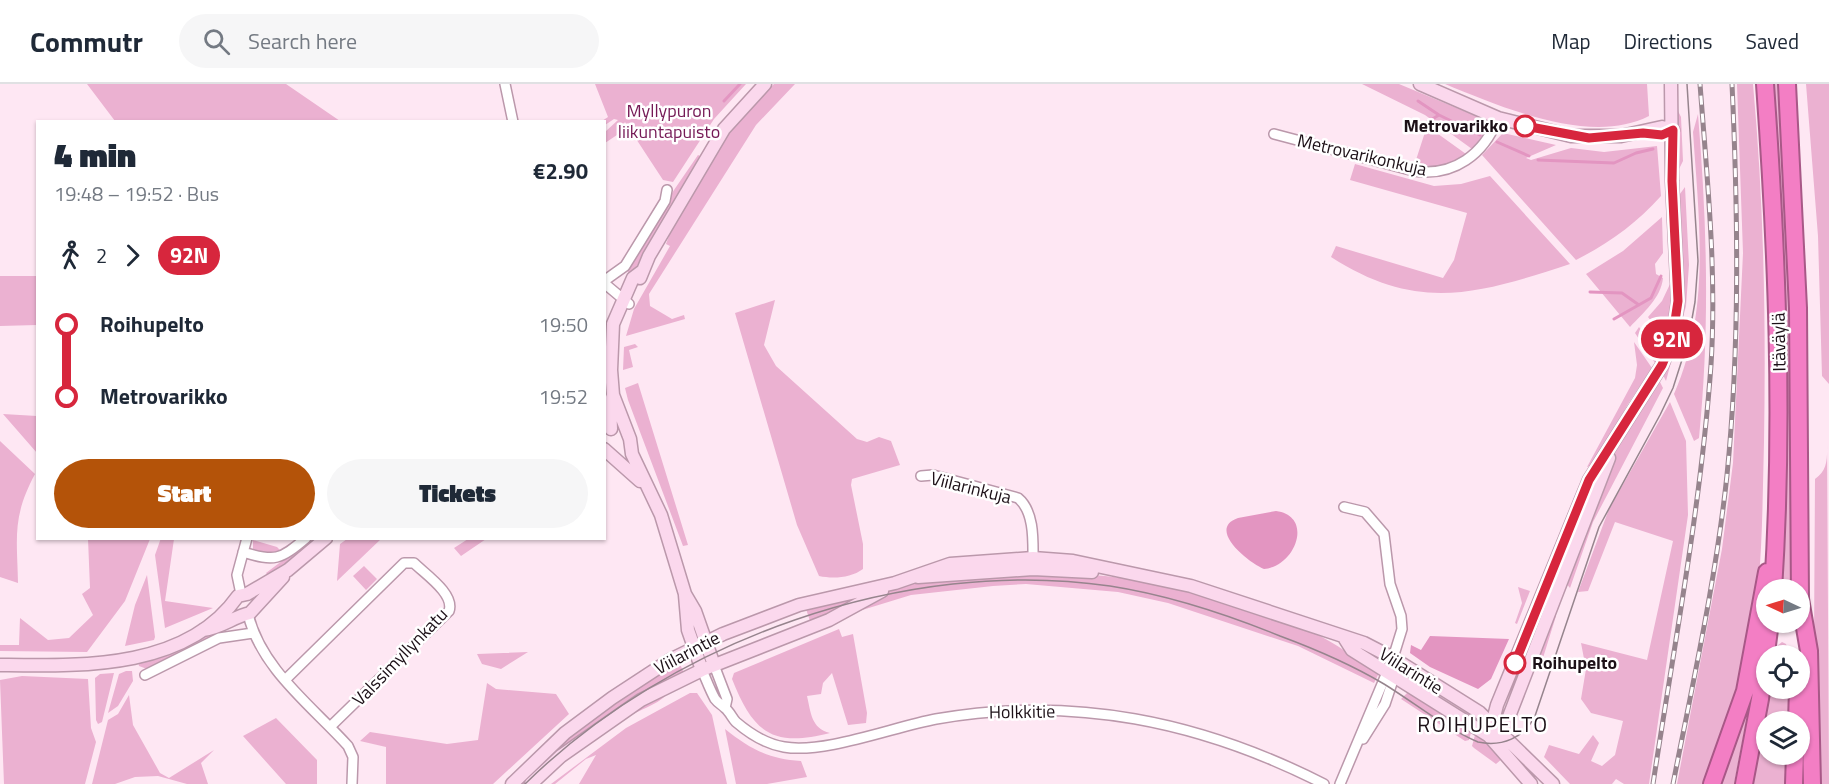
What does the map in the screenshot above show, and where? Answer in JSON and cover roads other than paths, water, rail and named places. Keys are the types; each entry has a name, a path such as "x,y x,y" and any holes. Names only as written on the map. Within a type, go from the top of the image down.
{"highway":[{"name":"Itäväylä","path":"1765,84 1777,345 1777,521 1774,579"},
{"name":"Itäväylä","path":"1787,84 1797,298 1800,579"},
{"path":"1712,784 1745,691 1777,521"},
{"path":"1744,784 1760,699 1769,633"},
{"name":"Itäväylä","path":"1806,633 1809,651 1812,784"},
{"path":"1794,784 1795,765"}],"main road":[{"path":"708,667 699,644 695,611 685,594 661,515 645,486 632,454 613,395 610,370 613,324 639,282 641,272 724,129 765,84"},
{"path":"1419,84 1498,118 1571,136 1599,137 1643,133 1662,135 1673,130"},
{"path":"1495,734 1491,722 1589,480 1662,365 1675,328 1678,301 1672,181 1671,84"},
{"path":"613,395 607,432 619,428 629,439"},
{"path":"608,452 625,453 629,439"},
{"path":"1495,734 1510,714 1612,445"},
{"path":"608,452 645,486"},
{"path":"0,665 65,666 107,663 162,649 202,630 245,604 324,540"},
{"name":"Viilarintie","path":"512,784 565,733 612,698 699,644 799,605 895,583 915,577 929,569 950,564 1073,561 1214,593 1345,639 1356,640 1394,658 1491,722"},
{"name":"Viilarintie","path":"531,784 561,756 614,717 708,667 829,620 895,583"},
{"name":"Viilarintie","path":"1345,639 1352,650 1391,675 1495,734 1553,784"},
{"name":"Viilarintie","path":"1495,734 1531,784"}],"street":[{"path":"505,84 513,120"},
{"name":"Metrovarikonkuja","path":"1274,134 1414,171 1433,172 1455,167 1478,152 1490,136 1498,118"},
{"path":"606,281 626,266 665,201 667,190"},
{"path":"606,284 625,302"},
{"name":"Viilarinkuja","path":"921,476 933,475 1018,498 1026,505 1030,517 1033,563"},
{"path":"1340,784 1391,675 1402,630 1401,616 1390,584 1387,542 1377,522 1365,512 1344,507"},
{"path":"246,540 237,575 253,633 285,680 331,726 352,753 352,784"},
{"path":"243,552 263,558 279,559 303,540"},
{"name":"Valssimyllynkatu","path":"285,680 407,562 414,563 441,590 450,602 449,611 331,726"},
{"path":"145,675 219,638 253,633"},
{"name":"Holkkitie","path":"708,667 716,702 725,708 736,722 758,738 776,745 795,748 835,742 903,725 981,713 1042,710 1121,716 1184,728 1269,757 1324,784"}],"waterway":[{"path":"724,101 740,84"},
{"path":"1418,101 1439,115 1480,135"},
{"path":"1421,126 1439,115"},
{"path":"1497,142 1529,156"},
{"path":"1538,160 1614,163 1636,153 1653,149"},
{"path":"1614,319 1651,298 1661,276"},
{"path":"1590,292 1622,293 1639,305"}],"tram line":[{"path":"525,784 584,733 649,688 720,650 795,620 873,597 953,584 1032,580 1110,586 1175,600 1218,613 1346,664 1384,684 1442,723 1478,742 1504,742 1518,735 1525,730 1535,716 1599,527 1673,388 1688,341 1695,302 1698,261 1687,84"}],"railway":[{"path":"1653,784 1694,523 1711,365 1712,260 1700,84"},
{"path":"1673,784 1717,553 1727,475 1734,377 1737,280 1732,84"}],"place":[{"name":"Metrovarikko","path":"1525,126"},
{"name":"Roihupelto","path":"1515,663"}],"district":[{"name":"ROIHUPELTO","path":"1483,725"}],"park label":[{"name":"Myllypuron liikuntapuisto","path":"669,121"}]}
